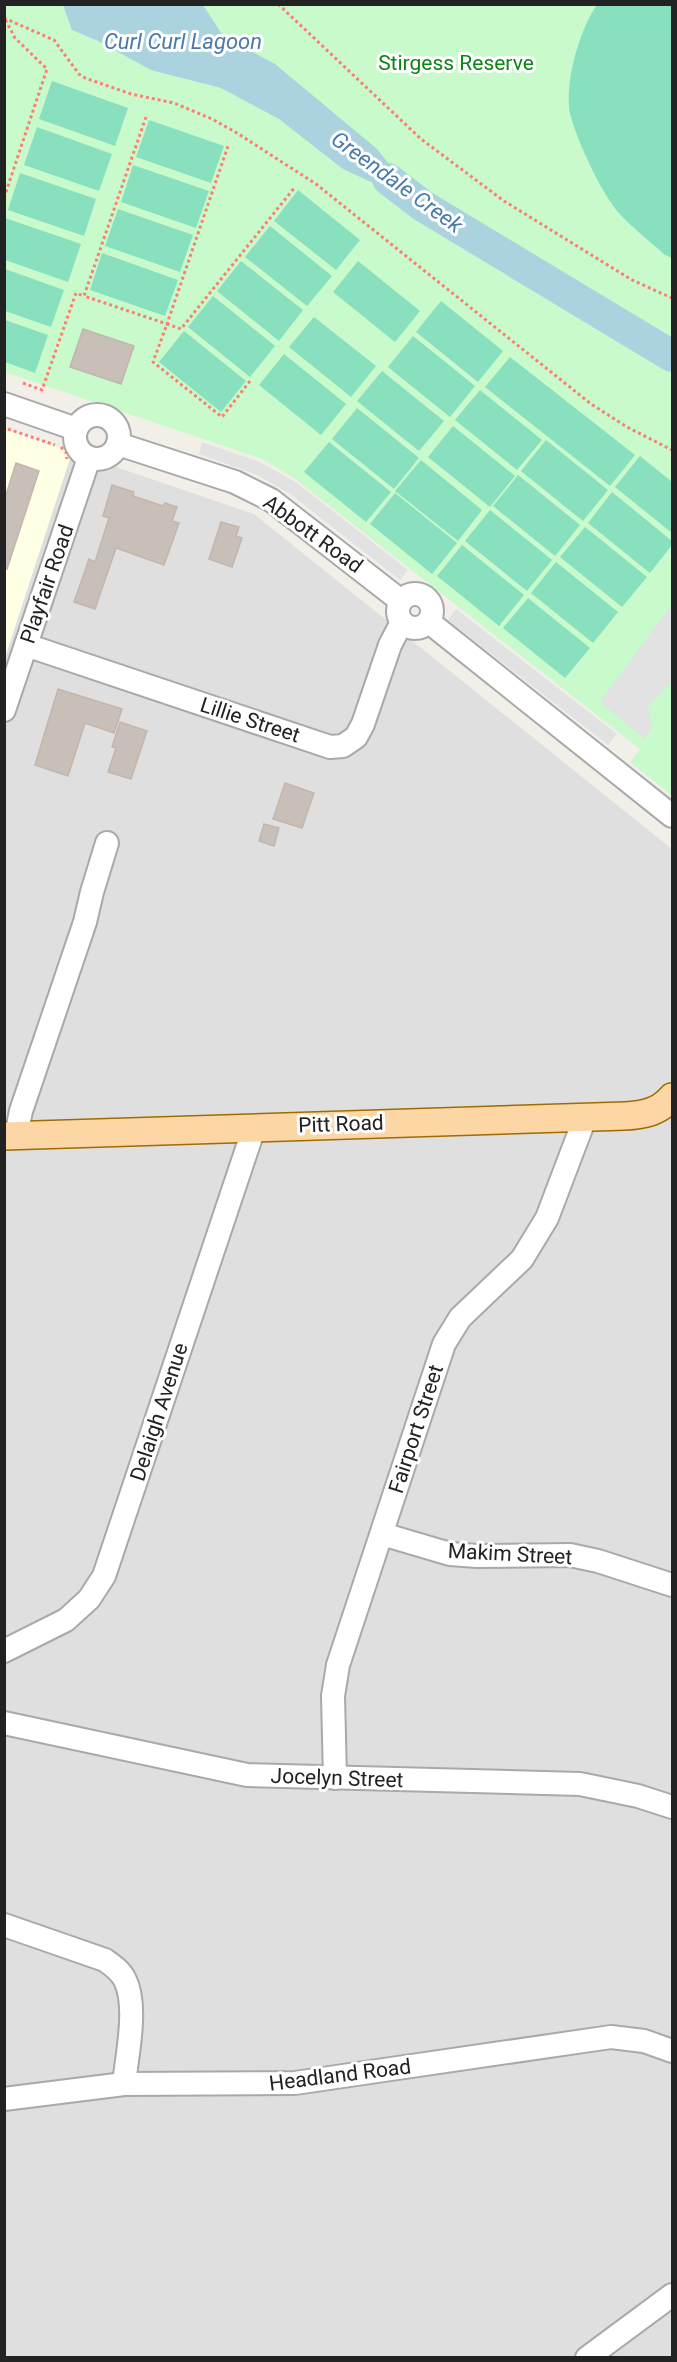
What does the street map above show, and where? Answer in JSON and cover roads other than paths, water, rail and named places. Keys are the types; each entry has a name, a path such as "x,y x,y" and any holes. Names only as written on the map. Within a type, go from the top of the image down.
{"main road":[{"name":"Pitt Road","path":"10,1135 640,1115 662,1107 672,1097"}],"street":[{"path":"4,404 76,429"},
{"path":"90,416 104,416 110,419 118,430 118,444 109,455 96,459 90,458 78,449 75,443 76,429 79,423 90,416"},
{"name":"Abbott Road","path":"118,444 235,482 271,500 402,611"},
{"name":"Playfair Road","path":"4,710 90,458"},
{"path":"416,593 430,601 433,612 429,622 424,626 412,628 402,611 410,594 416,593"},
{"name":"Lillie Street","path":"26,645 330,747 343,746 356,737 363,724 402,611"},
{"path":"429,622 672,816"},
{"path":"10,1135 21,1111 85,922 107,843"},
{"name":"Fairport Street","path":"335,1778 333,1696 338,1665 444,1344 460,1318 522,1259 547,1218 585,1118"},
{"name":"Delaigh Avenue","path":"4,1651 66,1620 89,1599 104,1576 254,1128"},
{"name":"Makim Street","path":"382,1534 450,1554 570,1555 598,1561 672,1585"},
{"name":"Jocelyn Street","path":"4,1723 247,1775 580,1784 638,1796 672,1807"},
{"path":"4,1925 105,1960 116,1968 124,1979 130,2006 124,2084"},
{"name":"Headland Road","path":"4,2099 124,2084 295,2084 611,2037 644,2041 672,2051"},
{"path":"587,2358 672,2295"}],"water":[{"name":"Curl Curl Lagoon","path":"63,5 203,5 223,36 275,64 377,149 423,206 343,169 279,119 221,88 151,70 98,41 72,30"}],"waterway":[{"name":"Greendale Creek","path":"388,179 423,206 672,356"}],"park label":[{"name":"Stirgess Reserve","path":"456,63"}]}
